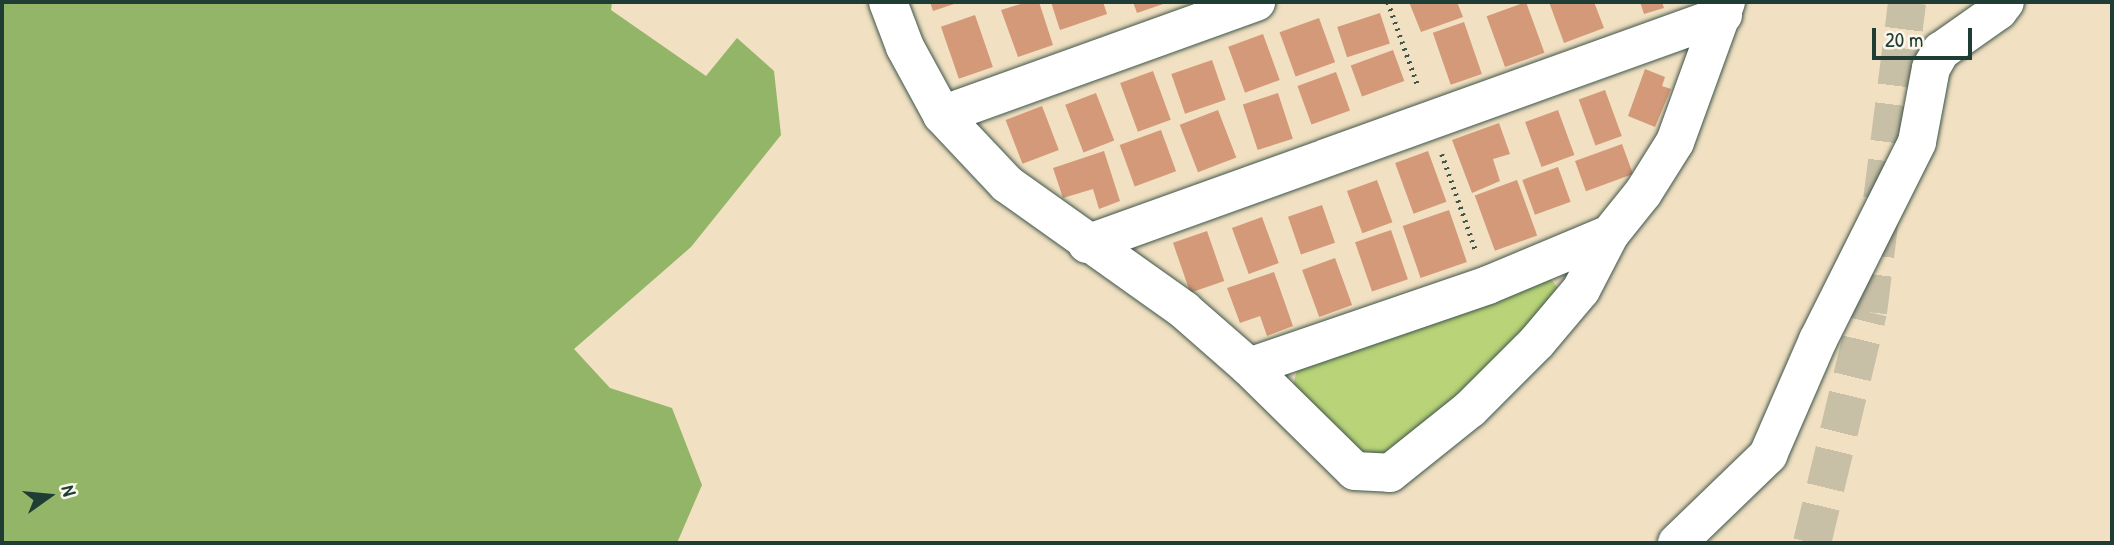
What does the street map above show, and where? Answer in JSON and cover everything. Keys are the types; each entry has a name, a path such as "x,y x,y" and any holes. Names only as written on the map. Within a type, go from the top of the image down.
{"street":[{"path":"888,2 905,47 942,115 1007,184 1087,244 1184,310 1249,367 1355,471 1390,472 1470,409 1537,342 1581,290 1610,234 1643,193 1675,142 1724,9"},
{"path":"942,115 1256,2"},
{"path":"1676,543 1768,455 1818,340 1917,142 1931,68 1941,51 1998,11 2005,2"},
{"path":"1087,244 1431,121 1724,9"},
{"path":"1249,367 1488,285 1610,234"},
{"path":"1646,543 1654,537 1665,543"}],"path":[{"path":"1388,2 1488,285"}],"green space":[{"path":"2,2 612,2 611,10 706,76 737,38 774,71 781,135 691,247 574,349 610,388 672,408 702,485 677,543 2,543"},
{"path":"1549,276 1561,293 1527,334 1388,458 1354,454 1292,390 1298,366"}],"building":[{"path":"930,2 960,2 933,11"},
{"path":"1027,2 1039,2 1053,45 1018,57 1001,10"},
{"path":"1051,2 1103,2 1107,14 1060,30"},
{"path":"1133,2 1169,2 1137,13"},
{"path":"1409,2 1457,2 1463,17 1421,32"},
{"path":"1526,2 1544,53 1505,67 1487,16"},
{"path":"1549,2 1594,2 1604,28 1564,43"},
{"path":"1640,2 1662,2 1664,8 1644,14"},
{"path":"1380,13 1390,43 1347,57 1337,27"},
{"path":"975,15 993,67 959,79 941,27"},
{"path":"1319,18 1335,62 1296,77 1280,32"},
{"path":"1464,22 1482,74 1451,85 1433,33"},
{"path":"1263,34 1280,80 1245,93 1228,47"},
{"path":"1393,50 1404,81 1362,96 1351,65"},
{"path":"1212,60 1226,100 1185,114 1171,74"},
{"path":"1645,69 1665,77 1662,86 1671,89 1655,127 1628,116"},
{"path":"1153,71 1171,120 1138,132 1120,83"},
{"path":"1336,72 1350,111 1311,125 1297,86"},
{"path":"1605,90 1622,136 1595,146 1579,100"},
{"path":"1096,93 1114,141 1083,152 1065,105"},
{"path":"1278,93 1293,139 1258,150 1243,104"},
{"path":"1042,106 1059,150 1022,164 1006,120"},
{"path":"1218,110 1236,158 1198,172 1180,125"},
{"path":"1558,110 1574,155 1542,167 1525,122"},
{"path":"1499,123 1510,154 1493,159 1500,181 1472,193 1452,140"},
{"path":"1161,130 1176,171 1135,186 1120,145"},
{"path":"1622,144 1633,174 1586,191 1575,161"},
{"path":"1104,151 1120,201 1099,209 1093,189 1063,198 1053,168"},
{"path":"1428,151 1446,202 1414,214 1395,163"},
{"path":"1558,167 1571,202 1535,215 1522,180"},
{"path":"1377,180 1392,222 1362,233 1347,191"},
{"path":"1517,180 1537,235 1495,251 1475,195"},
{"path":"1322,205 1335,243 1301,255 1288,217"},
{"path":"1449,210 1467,262 1421,278 1403,226"},
{"path":"1262,217 1279,263 1249,274 1232,228"},
{"path":"1391,230 1408,279 1372,292 1355,242"},
{"path":"1207,231 1224,281 1190,293 1173,243"},
{"path":"1335,258 1352,305 1319,317 1302,270"},
{"path":"1274,272 1293,326 1267,336 1260,316 1240,323 1227,288"}],"tunnel":[{"path":"1812,543 1868,312 1907,2"}]}
